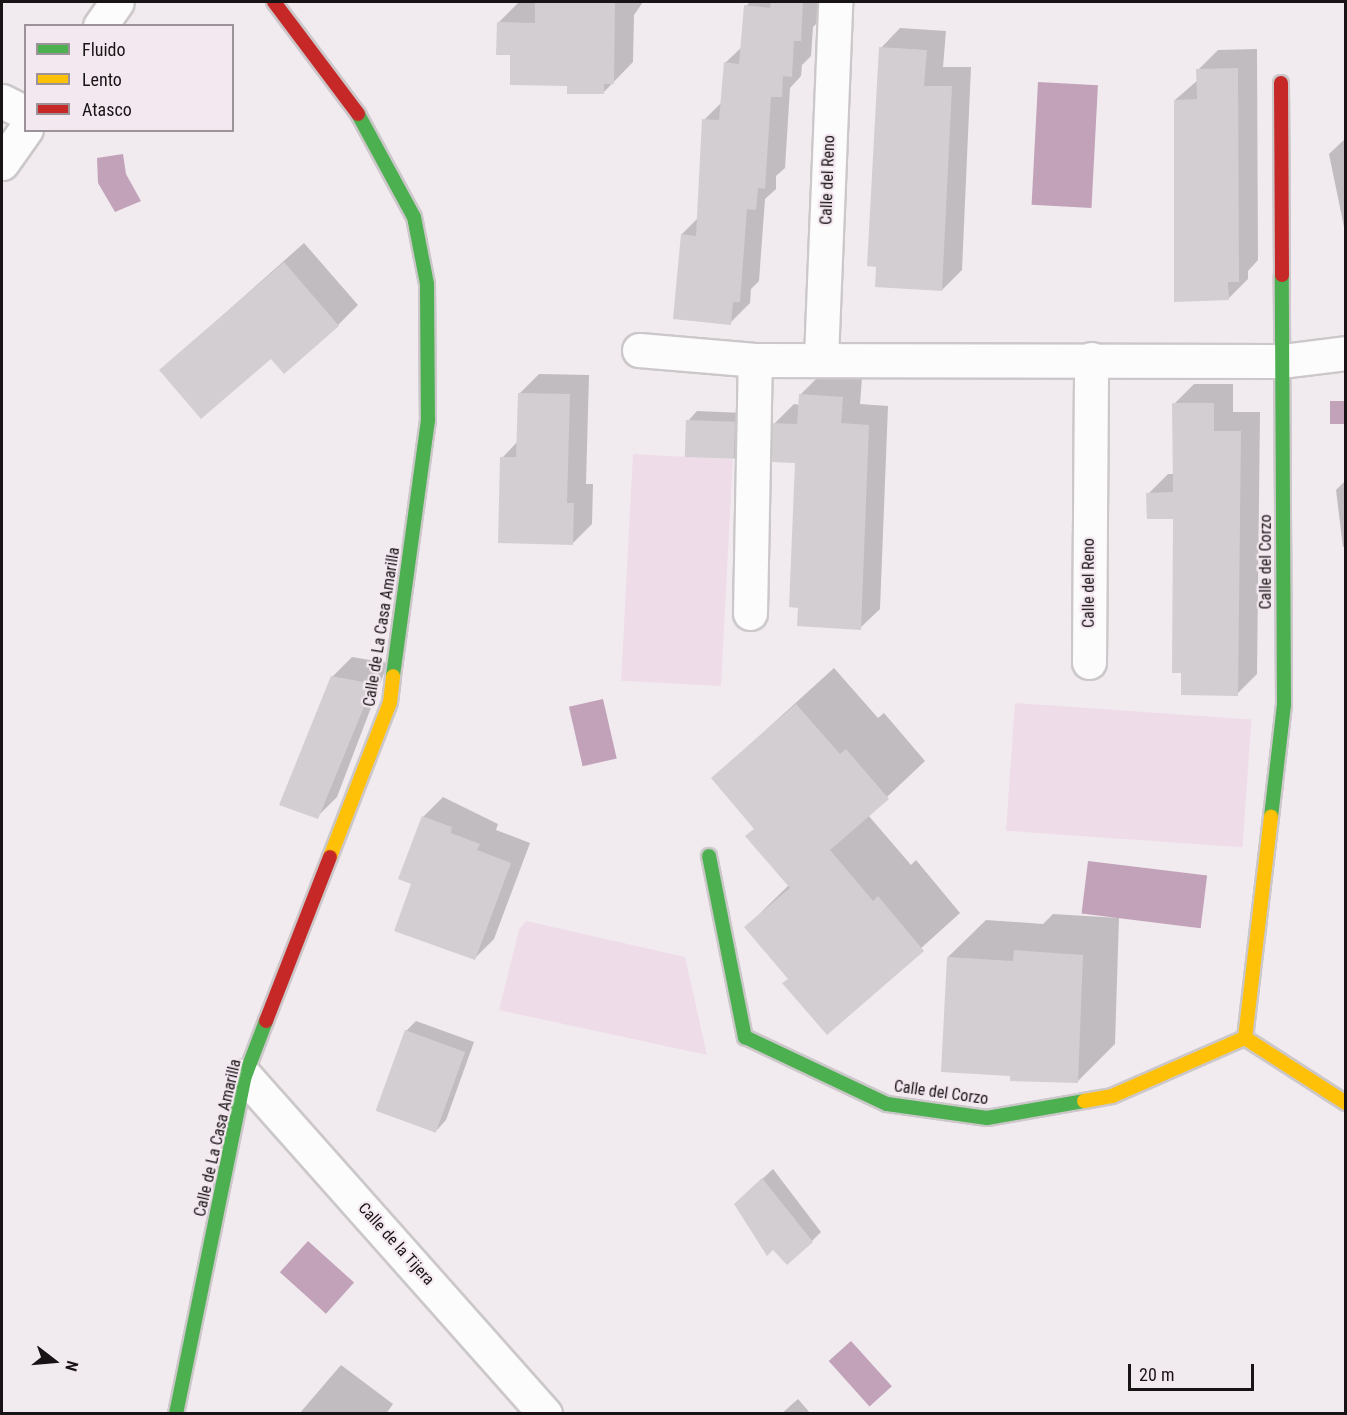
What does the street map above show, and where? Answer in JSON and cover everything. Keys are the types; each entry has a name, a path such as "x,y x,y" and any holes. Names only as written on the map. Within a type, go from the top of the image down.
{"street":[{"path":"101,24 117,2"},
{"name":"Calle de La Casa Amarilla","path":"176,1413 245,1076 390,702 428,420 427,284 414,217 351,102 274,2"},
{"name":"Calle del Reno","path":"821,358 835,2"},
{"name":"Calle del Corzo","path":"709,856 745,1037 887,1104 987,1118 1112,1096 1245,1038 1284,704 1281,83"},
{"path":"2,100 24,112"},
{"path":"2,164 24,132"},
{"path":"639,350 755,360 821,358 1282,361 1346,353"},
{"name":"Calle del Reno","path":"1089,662 1091,359"},
{"path":"750,613 755,360"},
{"path":"1245,1038 1346,1103"},
{"name":"Calle de la Tijera","path":"245,1076 546,1413"}],"shaded area":[{"path":"1038,82 1098,85 1091,208 1032,205"},
{"path":"123,154 126,174 141,201 115,212 98,183 97,158"},
{"path":"1330,401 1345,401 1345,424 1330,424"},
{"path":"633,454 733,459 721,686 621,681"},
{"path":"603,699 617,758 583,766 569,707"},
{"path":"1015,703 1251,720 1242,847 1006,831"},
{"path":"1088,861 1207,876 1201,928 1082,914"},
{"path":"526,921 685,957 707,1055 499,1010 519,930"},
{"path":"308,1241 354,1282 326,1314 280,1272"},
{"path":"851,1341 892,1386 870,1406 829,1361"}],"building":[{"path":"535,2 615,2 614,84 604,84 604,94 567,94 567,86 510,85 510,55 496,55 497,22 535,23"},
{"path":"771,2 803,2 801,41 794,41 792,77 783,76 782,97 771,97 765,189 758,188 756,210 747,209 740,302 733,302 731,325 673,319 681,234 696,236 702,119 719,120 724,62 739,64 744,5 770,8"},
{"path":"879,47 927,50 924,86 952,86 942,291 875,287 876,267 867,266"},
{"path":"1238,68 1239,282 1228,282 1229,300 1174,302 1174,100 1197,99 1196,69"},
{"path":"284,262 339,326 284,374 271,359 201,419 159,370"},
{"path":"518,393 570,394 567,503 574,503 573,545 498,543 500,457 516,457"},
{"path":"799,394 843,397 841,423 869,425 861,630 797,626 798,608 789,607 795,463 772,462 772,423 797,424"},
{"path":"1172,403 1214,403 1214,431 1241,431 1238,696 1181,695 1181,673 1172,673 1173,519 1147,519 1146,493 1173,492"},
{"path":"686,420 735,422 734,459 685,457"},
{"path":"331,676 369,683 366,702 318,819 279,805"},
{"path":"796,704 840,754 846,749 889,799 830,850 873,901 878,896 924,951 827,1035 782,983 788,979 744,927 790,888 745,836 754,829 711,778"},
{"path":"422,816 452,827 451,833 480,844 477,850 511,863 475,960 394,931 411,884 398,879"},
{"path":"1014,950 1083,955 1078,1083 1010,1081 1010,1076 941,1072 947,957 1013,961"},
{"path":"405,1030 465,1052 436,1133 376,1111"},
{"path":"762,1178 813,1242 787,1265 773,1250 767,1256 734,1204"}],"traffic: fast":[{"path":"358,114 414,217 427,284 428,420 393,676"},
{"path":"1271,817 1284,704 1282,275"},
{"path":"709,856 745,1037 887,1104 987,1118 1084,1101"},
{"path":"176,1414 245,1076 266,1021"}],"traffic: slow":[{"path":"330,857 390,702 393,676"},
{"path":"1245,1038 1271,817"},
{"path":"1084,1101 1112,1096 1245,1038 1346,1103"}],"traffic: jam":[{"path":"274,2 358,114"},
{"path":"1281,83 1282,275"},
{"path":"266,1021 330,857"}]}
